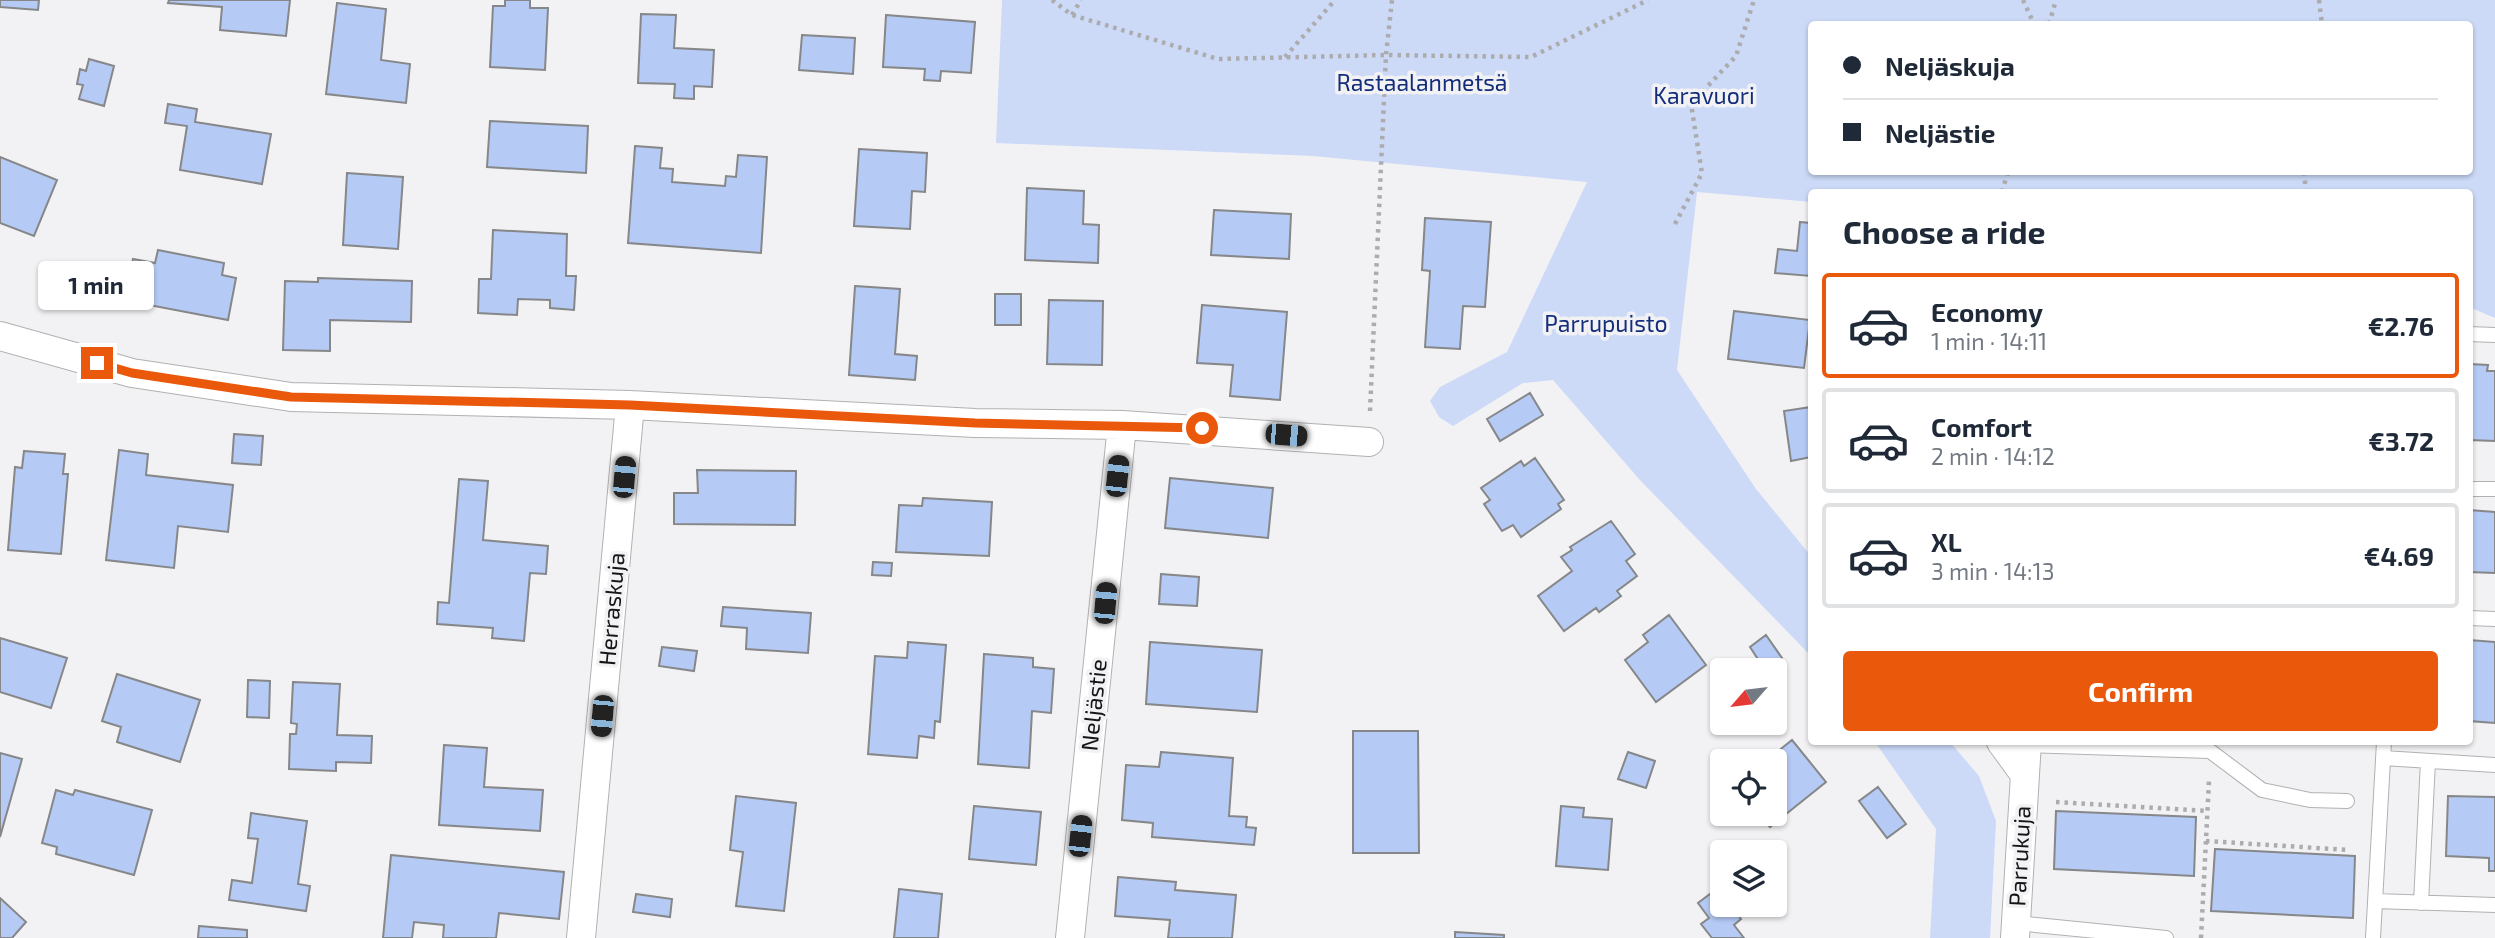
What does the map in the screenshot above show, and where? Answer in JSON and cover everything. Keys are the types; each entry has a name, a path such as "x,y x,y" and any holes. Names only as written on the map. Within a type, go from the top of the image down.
{"street":[{"path":"0,336 132,373 291,397 630,405 975,423 1122,425 1369,442"},
{"name":"Herraskuja","path":"581,938 630,405"},
{"name":"Neljästie","path":"1070,938 1122,425"},
{"name":"Parrukuja","path":"2016,931 2025,775 2018,745"}],"lane":[{"path":"2473,334 2495,335"},
{"path":"2473,489 2495,489"},
{"path":"2473,618 2495,619"},
{"path":"2066,745 2210,751 2262,790 2310,800 2347,802"},
{"path":"2373,938 2384,745"},
{"path":"2383,758 2495,765"},
{"path":"2421,903 2428,761"},
{"path":"2375,901 2495,905"},
{"path":"2016,931 2166,938"}],"path":[{"path":"1052,0 1072,15 1218,59 1386,55 1531,57 1648,0"},
{"path":"1072,15 1081,0"},
{"path":"1284,58 1335,0"},
{"path":"1369,442 1386,55 1392,0"},
{"path":"1675,225 1702,173 1690,104 1735,56 1754,0"},
{"path":"2023,0 2033,21"},
{"path":"2050,21 2056,0"},
{"path":"2319,0 2322,21"},
{"path":"2201,938 2210,751"},
{"path":"2056,802 2207,811"},
{"path":"2206,841 2349,850"}],"green space":[{"path":"1002,0 2495,0 2495,318 2473,309 2473,189 1808,189 1808,202 1697,192 1677,370 1756,489 1808,552 1808,653 1639,479 1553,380 1523,383 1453,426 1439,417 1430,401 1440,387 1507,352 1587,182 1313,156 996,143"},
{"path":"1877,745 1953,745 1979,776 1996,821 1990,938 1930,938 1936,829"}],"building":[{"path":"0,0 39,0 38,10 0,7"},
{"path":"169,0 290,0 286,36 220,30 222,7 168,3"},
{"path":"505,0 530,0 530,8 548,8 545,70 490,67 493,6 505,6"},
{"path":"337,3 386,9 381,60 410,64 406,103 326,94"},
{"path":"641,14 676,15 674,48 714,50 712,87 694,86 694,99 674,98 675,84 638,83"},
{"path":"886,15 975,22 971,73 941,71 940,81 924,80 925,69 883,67"},
{"path":"802,35 855,38 853,74 799,70"},
{"path":"89,59 114,66 104,106 79,99 83,85 77,84 80,69 86,71"},
{"path":"168,104 197,109 195,122 271,134 262,184 180,170 187,126 165,123"},
{"path":"490,121 588,126 586,173 487,167"},
{"path":"635,146 662,148 660,168 673,169 672,182 725,186 726,176 736,177 738,155 767,157 761,253 628,243"},
{"path":"859,149 927,153 925,192 912,191 910,229 854,226"},
{"path":"0,157 57,180 34,236 0,223"},
{"path":"347,173 403,177 398,249 343,245"},
{"path":"1027,188 1084,191 1083,224 1099,225 1098,263 1025,260"},
{"path":"1214,210 1291,214 1289,259 1211,255"},
{"path":"1425,218 1491,222 1485,307 1463,306 1460,349 1425,347 1430,271 1422,270"},
{"path":"1800,222 1808,223 1808,276 1775,273 1778,249 1797,251"},
{"path":"493,230 567,234 566,276 576,276 574,310 550,308 550,300 518,299 517,315 478,313 479,279 491,279"},
{"path":"158,250 224,263 222,275 236,278 228,320 149,305 151,292 127,287 133,259 155,263"},
{"path":"318,278 412,281 411,322 330,320 330,351 283,350 285,281 318,282"},
{"path":"855,286 900,289 895,354 917,356 915,380 849,375"},
{"path":"995,294 1021,294 1021,325 995,325"},
{"path":"1049,300 1103,301 1102,365 1047,364"},
{"path":"1202,305 1287,312 1280,400 1230,396 1233,365 1197,363"},
{"path":"1734,311 1808,320 1804,368 1728,359"},
{"path":"2473,364 2488,365 2487,371 2495,371 2495,441 2473,440"},
{"path":"1530,393 1543,415 1500,441 1487,419"},
{"path":"1808,407 1808,458 1791,461 1784,411"},
{"path":"234,434 263,436 261,465 232,463"},
{"path":"119,450 148,454 146,475 233,485 228,532 178,526 174,568 106,560"},
{"path":"24,451 65,454 63,474 68,474 61,554 8,550 15,467 22,468"},
{"path":"1535,458 1564,500 1558,504 1561,509 1521,537 1513,525 1502,531 1484,504 1490,500 1481,488 1521,461 1524,466"},
{"path":"697,470 796,471 795,525 674,524 674,493 698,493"},
{"path":"1170,478 1273,488 1268,538 1165,528"},
{"path":"459,479 488,481 483,540 548,546 546,574 530,573 524,641 492,638 493,628 437,624 438,602 449,603"},
{"path":"923,498 992,502 989,556 896,552 899,505 922,506"},
{"path":"2473,510 2495,512 2495,573 2473,572"},
{"path":"1611,521 1635,554 1626,561 1637,576 1617,591 1621,596 1599,612 1596,608 1564,631 1538,596 1572,571 1561,557 1572,550 1570,547"},
{"path":"873,562 892,563 891,576 872,575"},
{"path":"1161,574 1199,577 1197,606 1159,604"},
{"path":"723,607 811,613 808,653 746,649 747,628 721,626"},
{"path":"1669,615 1706,665 1656,702 1625,660 1648,642 1643,635"},
{"path":"1766,635 1782,658 1757,658 1750,647"},
{"path":"0,638 67,658 51,708 0,692"},
{"path":"2473,640 2495,642 2495,723 2473,721"},
{"path":"908,642 946,645 940,722 935,721 934,738 919,736 917,758 868,754 875,656 907,658"},
{"path":"1150,642 1262,650 1257,712 1146,704"},
{"path":"662,647 697,651 694,671 659,666"},
{"path":"984,654 1033,658 1033,667 1054,669 1051,713 1032,711 1029,768 978,764"},
{"path":"117,674 200,700 180,762 117,742 121,727 102,721"},
{"path":"248,680 270,681 269,718 247,717"},
{"path":"293,682 340,684 337,735 372,736 371,763 336,762 336,771 289,769 290,734 296,734 297,724 291,723"},
{"path":"1353,731 1418,731 1419,853 1353,853"},
{"path":"1792,740 1826,782 1787,813 1787,749 1781,749"},
{"path":"444,745 487,748 484,787 543,790 540,831 439,825"},
{"path":"1161,752 1233,758 1229,816 1247,817 1246,827 1256,828 1254,845 1152,837 1153,823 1122,820 1126,765 1159,767"},
{"path":"1628,752 1655,761 1646,788 1618,779"},
{"path":"0,753 22,759 0,837"},
{"path":"1878,787 1906,824 1887,838 1859,801"},
{"path":"56,790 73,795 75,790 152,810 134,875 56,854 57,847 42,843"},
{"path":"736,796 796,803 784,911 736,906 743,852 730,850"},
{"path":"2448,796 2495,797 2495,871 2489,871 2489,858 2446,856"},
{"path":"974,806 1041,812 1036,865 969,859"},
{"path":"1561,806 1584,808 1583,817 1612,819 1608,870 1556,866"},
{"path":"2056,811 2196,817 2194,876 2054,869"},
{"path":"251,813 307,821 298,884 310,886 306,911 229,900 232,880 252,883 258,839 248,838"},
{"path":"2215,849 2355,856 2353,918 2211,911"},
{"path":"391,855 564,872 559,919 499,913 496,938 443,938 444,925 414,922 412,938 383,938"},
{"path":"1118,877 1176,882 1175,890 1236,895 1232,938 1168,938 1170,920 1115,916"},
{"path":"899,889 942,894 938,938 894,938"},
{"path":"636,894 672,899 670,917 633,912"},
{"path":"1710,894 1710,917 1739,917 1741,919 1734,925 1744,938 1712,938 1701,924 1709,918 1698,903"},
{"path":"0,898 26,922 12,938 0,938"},
{"path":"199,926 247,930 247,938 198,938"},
{"path":"1455,932 1504,935 1504,938 1455,938"}],"route":[{"path":"97,363 132,373 291,397 630,405 975,423 1202,428"}],"park label":[{"name":"Rastaalanmetsä","path":"1422,83"},
{"name":"Karavuori","path":"1704,96"},
{"name":"Parrupuisto","path":"1606,324"}]}
